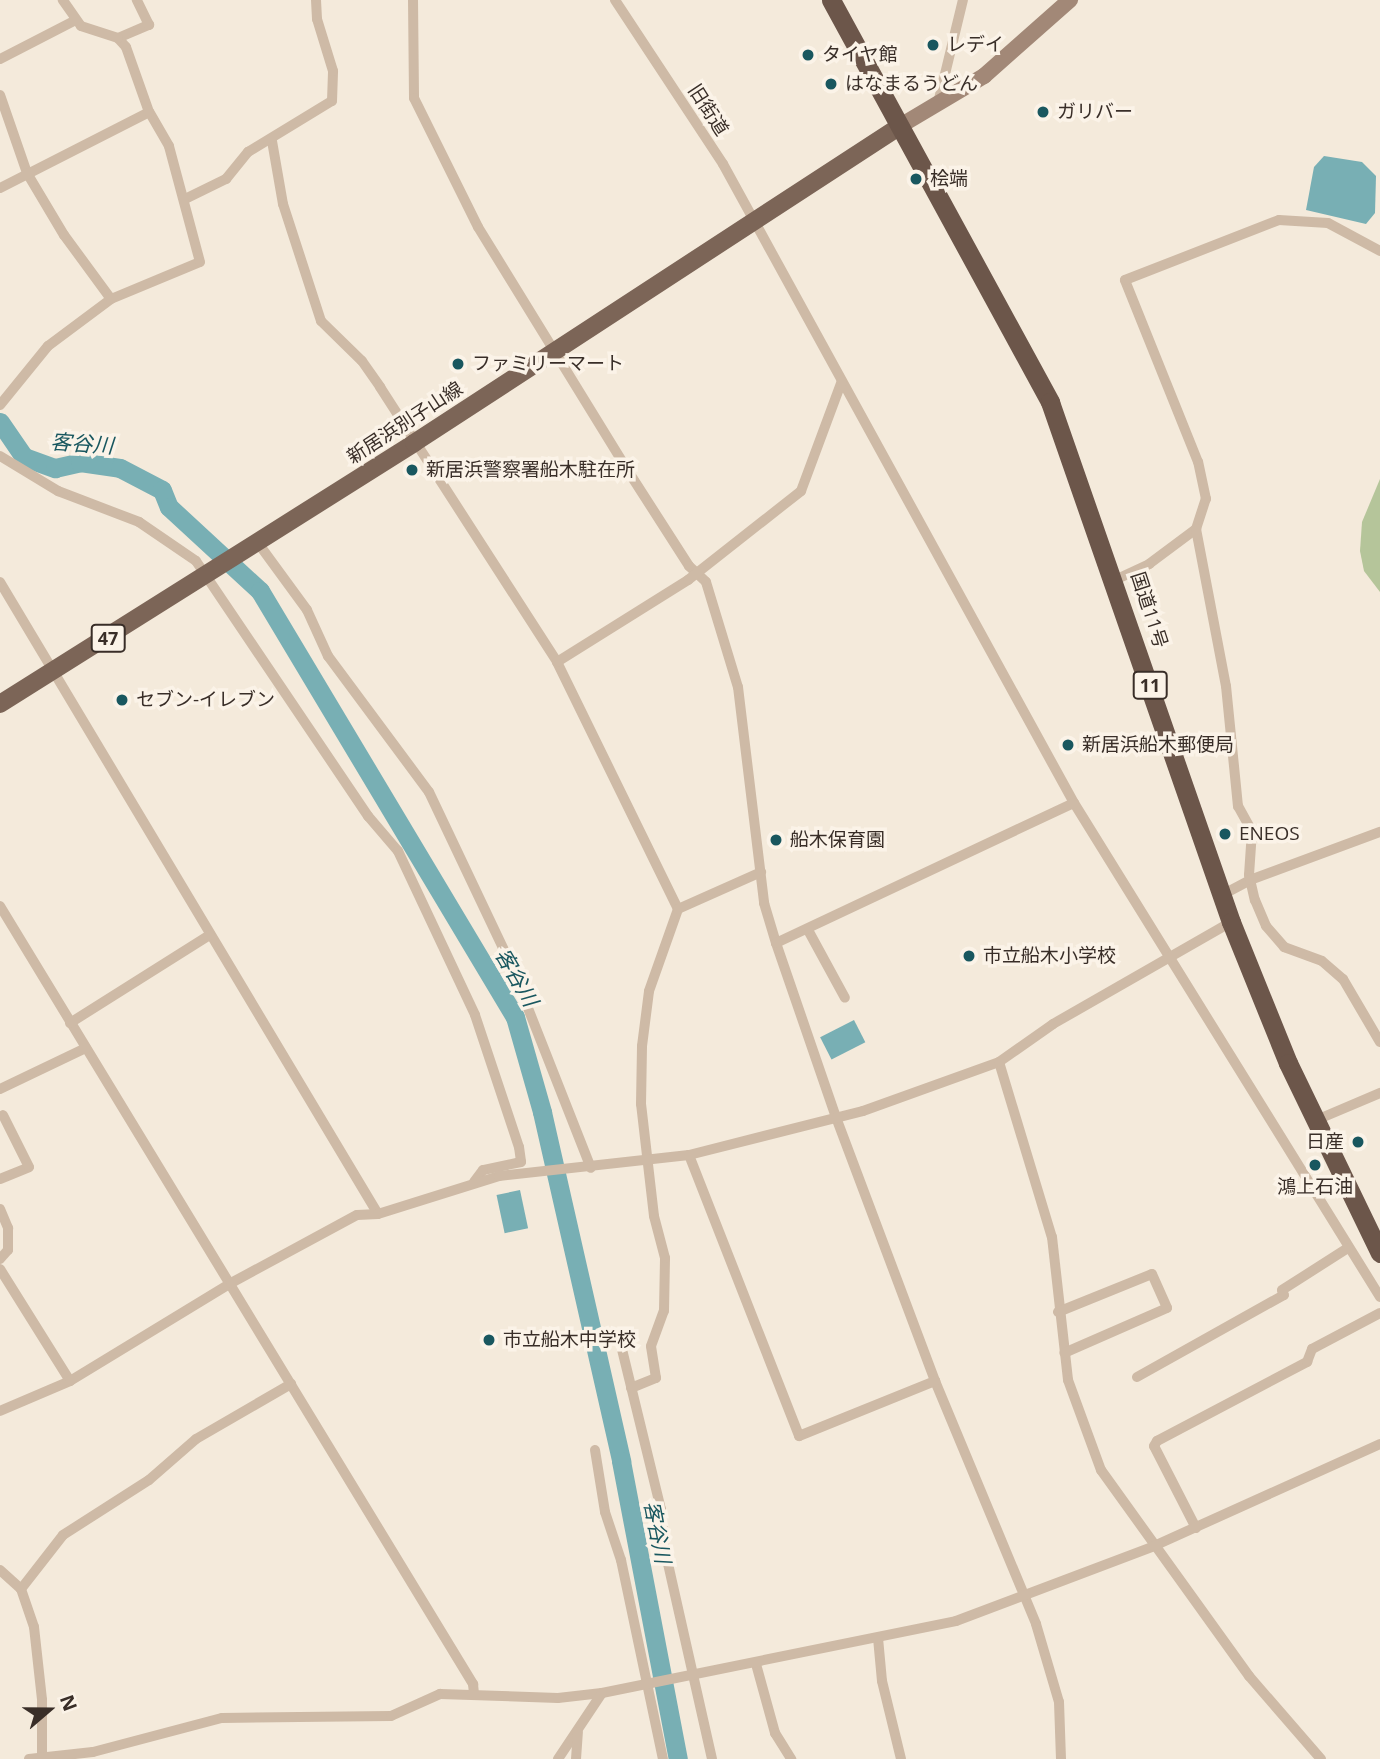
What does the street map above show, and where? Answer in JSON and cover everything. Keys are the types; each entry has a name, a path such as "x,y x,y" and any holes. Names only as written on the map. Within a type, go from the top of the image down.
{"highway":[{"name":"国道11号","path":"831,0 985,276 1049,402 1115,580 1231,922 1314,1121 1380,1253"}],"main road":[{"path":"900,126 984,76 1070,0"},
{"name":"新居浜別子山線","path":"0,704 414,443 900,126"}],"street":[{"path":"2,403 48,346 111,299 200,262 169,146 149,112 126,47 118,38 76,20 62,0"},
{"path":"118,38 149,25 137,0"},
{"path":"185,199 226,179 248,152 272,141 332,102 333,71 316,0"},
{"path":"413,0 414,98 478,228 554,353 710,594 738,687 761,872 776,943 836,1120 935,1381 1026,1596 1059,1702 1061,1759"},
{"name":"旧街道","path":"615,0 767,243 1074,803 1167,959 1380,1297"},
{"path":"938,103 963,0"},
{"path":"0,59 76,20"},
{"path":"0,95 27,173 64,235 111,299"},
{"path":"0,188 149,112"},
{"path":"272,141 283,204 321,321 362,361 556,662 678,909 649,991 642,1046 641,1104 664,1258 664,1311 651,1346 656,1378 631,1388"},
{"path":"1380,251 1328,223 1279,220 1125,280 1198,462 1206,499 1196,529 1226,686 1238,806 1252,831 1250,880 1266,926 1284,947 1322,961 1343,979 1380,1042"},
{"path":"556,662 696,572 801,491 842,382"},
{"path":"0,456 58,491 139,522 174,543 211,573 368,816 398,851 460,978 521,1162 483,1170 474,1182"},
{"path":"1115,580 1149,564 1196,529"},
{"path":"255,544 307,610 328,656 429,792 511,965 588,1169"},
{"path":"0,582 51,673 378,1214"},
{"path":"776,943 1074,803"},
{"path":"1222,895 1250,880 1380,832"},
{"path":"678,909 761,872"},
{"path":"0,906 473,1684 474,1693"},
{"path":"0,1410 70,1381 231,1283 357,1216 378,1214 474,1182 528,1172 588,1169 689,1155 836,1120 999,1062 1053,1024 1231,922"},
{"path":"808,930 845,998"},
{"path":"70,1023 210,935"},
{"path":"0,1089 86,1048"},
{"path":"999,1062 1049,1224 1063,1353 1079,1417 1101,1470 1154,1546 1178,1572 1249,1676 1321,1759"},
{"path":"1314,1121 1380,1093"},
{"path":"0,1179 29,1167 1,1113"},
{"path":"689,1155 799,1436 935,1381"},
{"path":"0,1209 8,1228 8,1250 0,1259"},
{"path":"1137,1377 1284,1295 1282,1290 1348,1248"},
{"path":"0,1269 70,1381"},
{"path":"1058,1312 1152,1274 1167,1308 1063,1353"},
{"path":"1196,1528 1154,1446 1157,1441 1307,1362 1312,1349 1380,1313"},
{"path":"618,1333 712,1759"},
{"path":"21,1589 71,1529 149,1480 196,1440 291,1384"},
{"path":"29,1759 93,1752 222,1718 391,1716 440,1694 474,1693 558,1698 602,1693 756,1664 956,1621 1154,1546 1380,1444"},
{"path":"595,1450 605,1512 621,1560 663,1759"},
{"path":"1,1574 21,1589 34,1627 42,1700 42,1757"},
{"path":"878,1638 882,1681 901,1759"},
{"path":"756,1664 775,1733 791,1759"},
{"path":"558,1759 602,1693"},
{"path":"576,1759 578,1732"}],"green space":[{"path":"1380,479 1380,592 1364,571 1360,551 1362,522"}],"water":[{"path":"1324,156 1362,162 1376,176 1375,213 1366,224 1306,210 1314,167"},
{"path":"854,1020 865,1042 831,1060 820,1037"},
{"path":"520,1190 528,1228 505,1233 497,1195"}],"waterway":[{"name":"客谷川","path":"0,422 24,457 55,468 80,462 120,468 162,490 169,507 260,591 515,1017 542,1112 621,1461 678,1759"}],"place":[{"name":"レデイ","path":"933,45"},
{"name":"タイヤ館","path":"808,55"},
{"name":"はなまるうどん","path":"831,84"},
{"name":"ガリバー","path":"1043,112"},
{"name":"桧端","path":"916,179"},
{"name":"ファミリーマート","path":"458,364"},
{"name":"新居浜警察署船木駐在所","path":"412,470"},
{"name":"セブン-イレブン","path":"122,700"},
{"name":"新居浜船木郵便局","path":"1068,745"},
{"name":"ENEOS","path":"1225,834"},
{"name":"船木保育園","path":"776,840"},
{"name":"市立船木小学校","path":"969,956"},
{"name":"日産","path":"1358,1142"},
{"name":"鴻上石油","path":"1315,1165"},
{"name":"市立船木中学校","path":"489,1340"}]}
